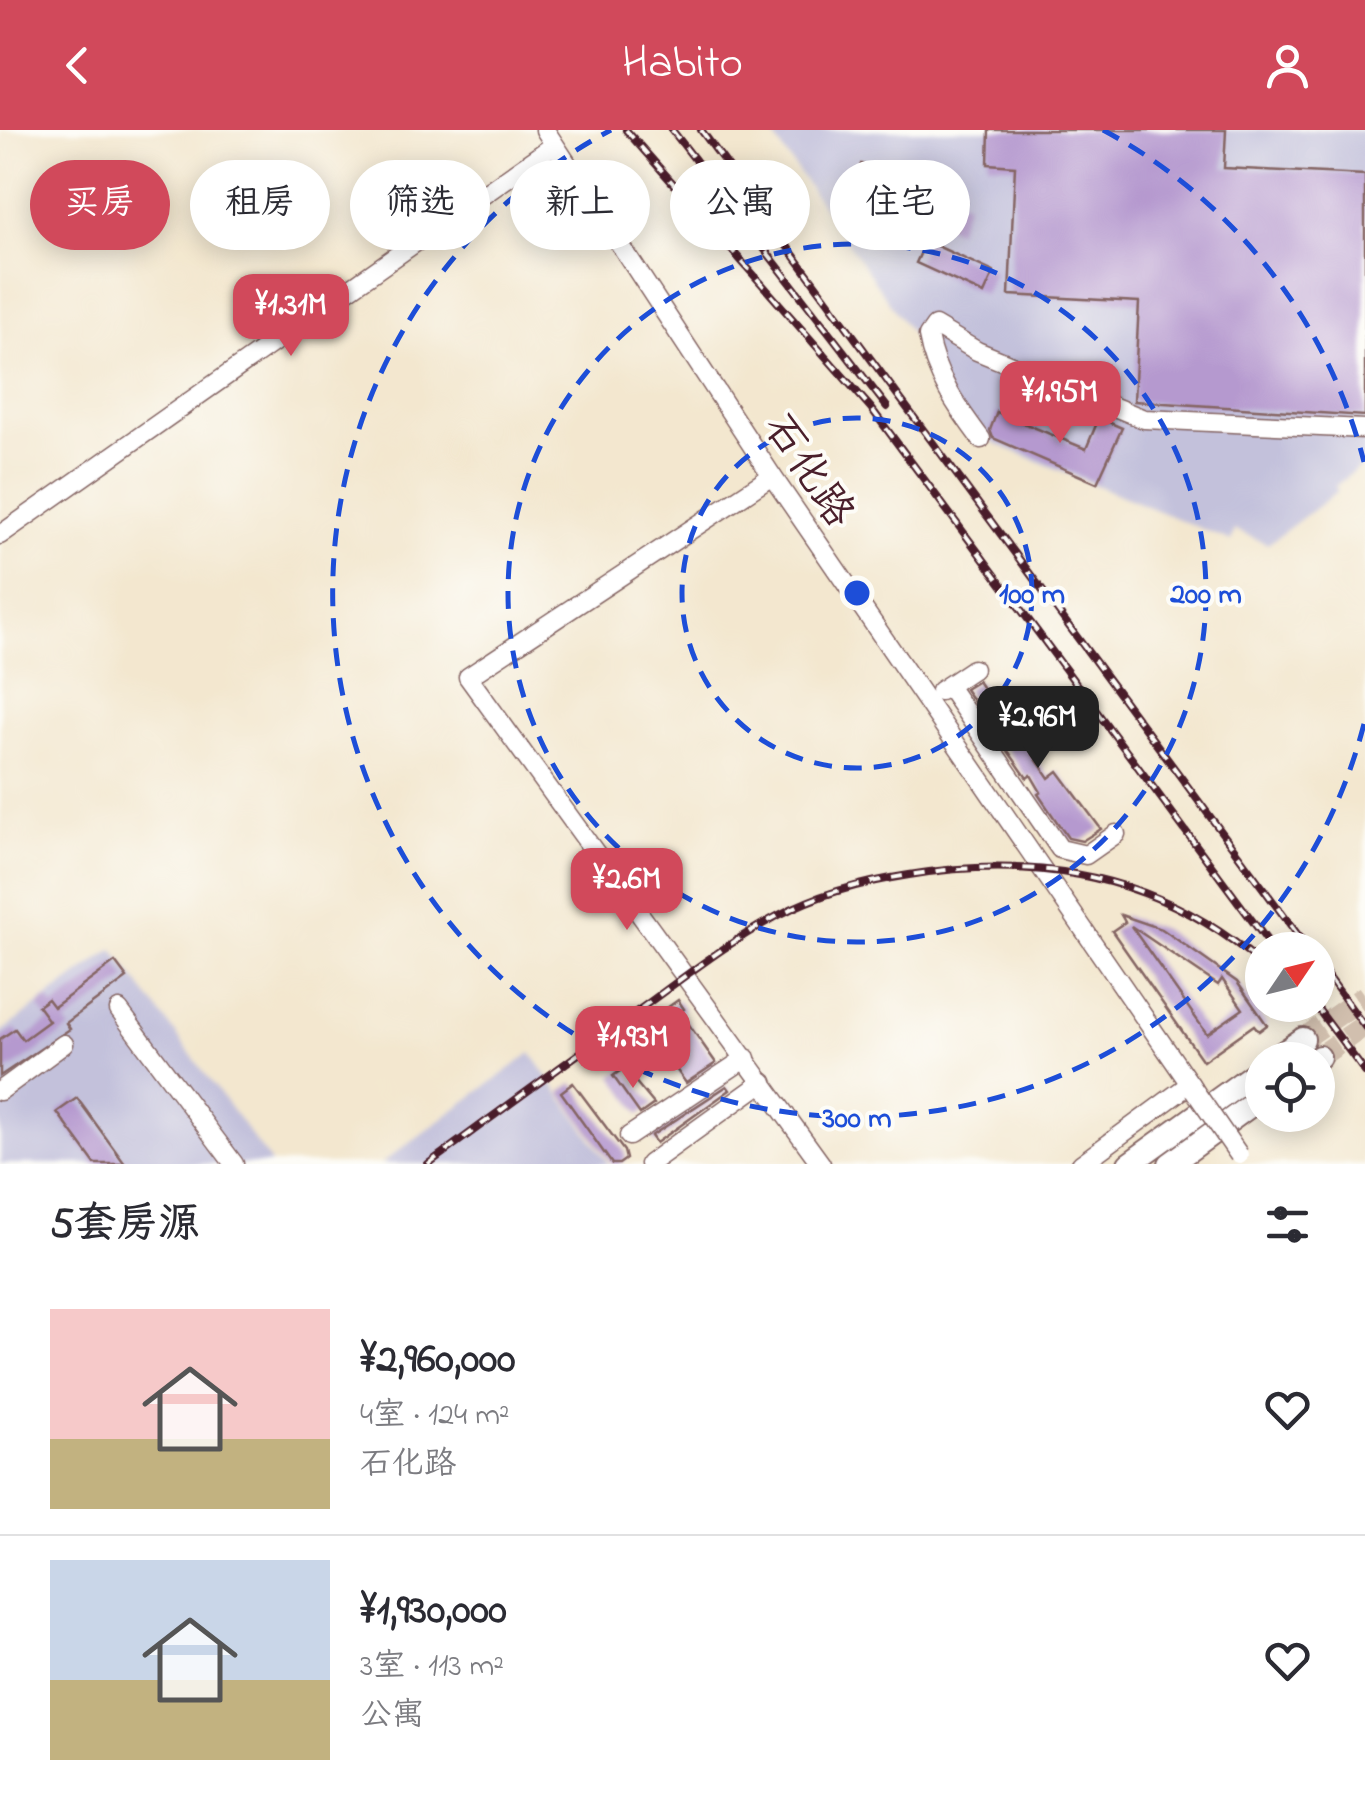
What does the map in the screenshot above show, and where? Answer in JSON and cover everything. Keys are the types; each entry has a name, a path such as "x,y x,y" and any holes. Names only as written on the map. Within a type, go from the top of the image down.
{"main road":[{"path":"1128,1164 1245,1080"},
{"path":"1170,1164 1245,1109"}],"street":[{"name":"石化路","path":"549,137 772,476 1242,1161"},
{"path":"0,535 549,137"},
{"path":"981,439 958,408 932,356 928,336 935,326 977,351 1144,419 1365,430"},
{"path":"772,476 468,677 821,1164"},
{"path":"927,700 973,668"},
{"path":"948,686 1060,848 1086,854 1116,834"},
{"path":"119,1010 234,1164"},
{"path":"0,1091 64,1044"},
{"path":"629,1136 746,1058"},
{"path":"648,1164 763,1082"},
{"path":"1081,1164 1192,1087"}],"shaded area":[{"path":"769,130 1365,130 1365,463 1335,486 1338,491 1268,544 1235,530 1231,541 989,441 942,395 921,348 853,250 970,250 970,160 830,160 830,217 810,189 810,160 790,160"},
{"path":"113,949 272,1164 0,1164 0,1033"},
{"path":"531,1053 609,1164 381,1164"}],"building":[{"path":"989,130 1226,130 1224,168 1365,175 1365,416 1134,401 1139,302 1009,295 1015,166 988,164"},
{"path":"922,250 946,250 994,272 984,294 916,263"},
{"path":"997,412 1086,449 1099,418 1122,428 1097,483 993,438 990,430"},
{"path":"978,681 992,702 996,700 1049,778 1058,771 1101,829 1082,841 1068,838 1038,794 1041,792 1031,775 1027,778 965,689"},
{"path":"1121,915 1162,929 1237,982 1245,993 1245,1022 1267,1025 1259,1031 1254,1025 1203,1061 1112,931 1125,922","holes":["1131,926 1218,985 1222,979 1243,1009 1207,1034"]},
{"path":"115,962 127,978 66,1023 70,1029 0,1076 0,1039 15,1029 23,1040 49,1021 38,1006 48,999 54,1007"},
{"path":"678,1000 684,1009 680,1012 716,1063 686,1083 658,1044 678,1030 664,1010"},
{"path":"624,1068 654,1104 640,1114 613,1076"},
{"path":"573,1083 624,1151 626,1159 619,1164 612,1164 561,1092"},
{"path":"727,1086 730,1090 656,1143 651,1136"},
{"path":"77,1098 125,1164 95,1164 57,1112"}],"tunnel":[{"path":"1303,1039 1365,996"},
{"path":"1335,1046 1365,1025"}],"railway":[{"path":"626,130 871,408 1261,932"},
{"path":"672,130 887,407"},
{"path":"701,130 1296,932"},
{"path":"428,1164 742,937 795,907 859,885 957,869 1051,870 1140,891 1182,910 1245,951"},
{"path":"1335,986 1365,1027"},
{"path":"1328,1022 1365,1072"}]}
